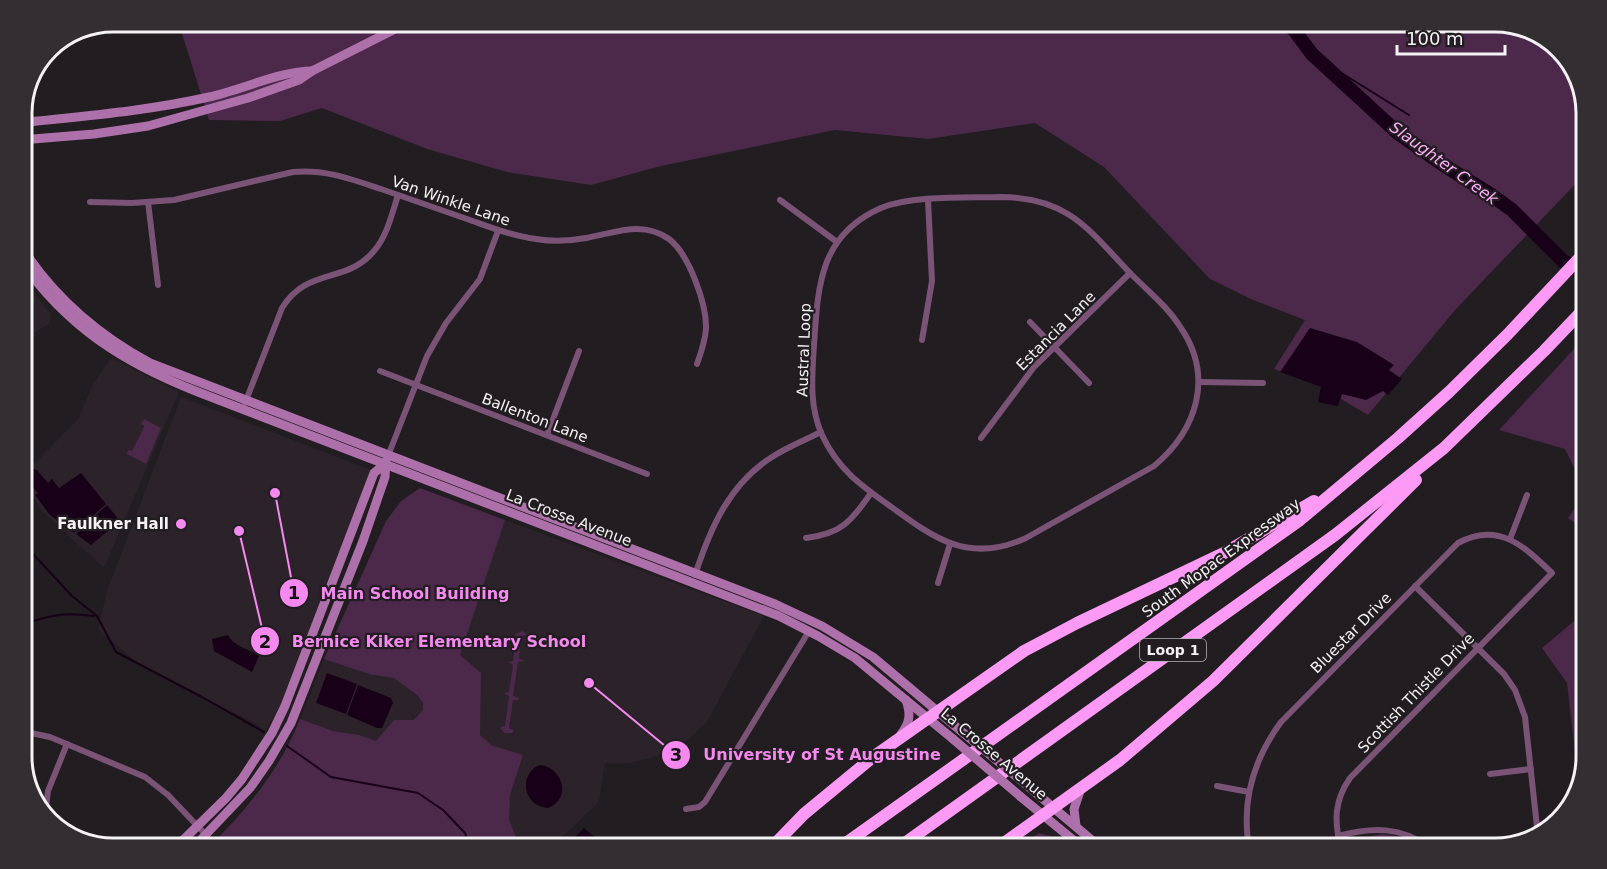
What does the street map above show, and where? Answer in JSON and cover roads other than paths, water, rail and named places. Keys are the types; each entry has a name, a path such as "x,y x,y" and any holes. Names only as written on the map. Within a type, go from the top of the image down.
{"highway":[{"name":"South Mopac Expressway","path":"853,838 1300,520 1449,392 1575,263"},
{"name":"Loop 1","path":"912,838 1317,549 1444,448 1537,359 1575,318"},
{"path":"1011,838 1151,735 1213,681 1417,478 1444,448"},
{"path":"781,838 804,814 873,757 1024,651 1077,623 1224,553 1346,482"}],"street":[{"path":"32,139 94,134 158,123 259,94 299,80 312,71 389,32"},
{"path":"32,122 148,109 228,93 296,71 312,71"},
{"name":"Van Winkle Lane","path":"90,202 148,202 182,198 293,172 312,171 342,176 498,231 528,238 559,241 588,238 635,228 656,232 669,239 688,260 705,315 705,338 697,364"},
{"path":"244,405 282,308 290,297 305,284 346,271 369,257 383,237 399,195"},
{"name":"Austral Loop","path":"1023,197 1041,201 1062,210 1081,221 1173,316 1187,337 1197,361 1199,382 1196,402 1187,428 1170,452 1154,465 1017,542 978,549 951,544 927,533 848,475 821,432 812,393 818,292 823,268 837,242 860,220 880,209 903,201 1023,197"},
{"path":"780,200 837,242"},
{"path":"922,340 932,281 928,200"},
{"path":"148,202 158,285"},
{"path":"203,838 250,788 291,723 363,541 385,477 386,460 427,356 440,333 480,279 498,231"},
{"name":"La Crosse Avenue","path":"32,261 54,290 107,342"},
{"name":"Estancia Lane","path":"981,438 1029,373 1130,273"},
{"name":"La Crosse Avenue","path":"32,275 60,309 159,377 244,405 695,577 775,604 822,626 873,657 934,716 953,739 1021,796 1048,811"},
{"path":"1030,322 1089,383"},
{"path":"547,435 579,351"},
{"name":"Ballenton Lane","path":"380,371 647,474"},
{"path":"1199,382 1263,383"},
{"path":"695,577 716,521 737,488 754,470 771,458 821,432"},
{"path":"185,838 237,784 275,727 374,473 386,460"},
{"path":"806,538 827,535 845,525 871,493"},
{"path":"1510,539 1527,495"},
{"name":"Bluestar Drive","path":"1248,838 1246,816 1249,792 1260,755 1281,722 1448,552 1465,540 1487,536 1510,539"},
{"name":"Scottish Thistle Drive","path":"1338,836 1336,808 1341,792 1350,778 1551,573 1524,547 1510,539"},
{"path":"938,583 951,544"},
{"name":"La Crosse Avenue","path":"695,577 809,631 855,658 906,700 961,731 1029,787 1074,838"},
{"path":"1415,586 1504,674 1519,699 1525,717 1537,826"},
{"path":"686,809 699,807 705,802 809,631"},
{"path":"896,742 907,726 910,711 906,700"},
{"path":"32,733 67,744 145,777 168,795 206,835"},
{"path":"46,804 48,791 67,744"},
{"path":"1490,774 1531,769"},
{"path":"1076,826 1075,808 1082,786"},
{"path":"1217,786 1249,792"},
{"path":"1048,811 1076,826 1090,838"},
{"path":"1338,836 1363,830 1388,829 1416,838"}],"waterway":[{"name":"Slaughter Creek","path":"1296,32 1312,54 1399,134 1512,210 1563,261 1575,267"},
{"path":"1334,74 1340,72 1409,115"},
{"path":"32,553 72,596 97,616 116,652 264,732"},
{"path":"32,622 57,615 94,616"},
{"path":"287,746 331,777 418,793 443,810 465,833 467,838"}],"place":[{"name":"Main School Building","path":"275,493"},
{"name":"Faulkner Hall","path":"181,524"},
{"name":"Bernice Kiker Elementary School","path":"239,531"},
{"name":"University of St Augustine","path":"589,683"}]}
